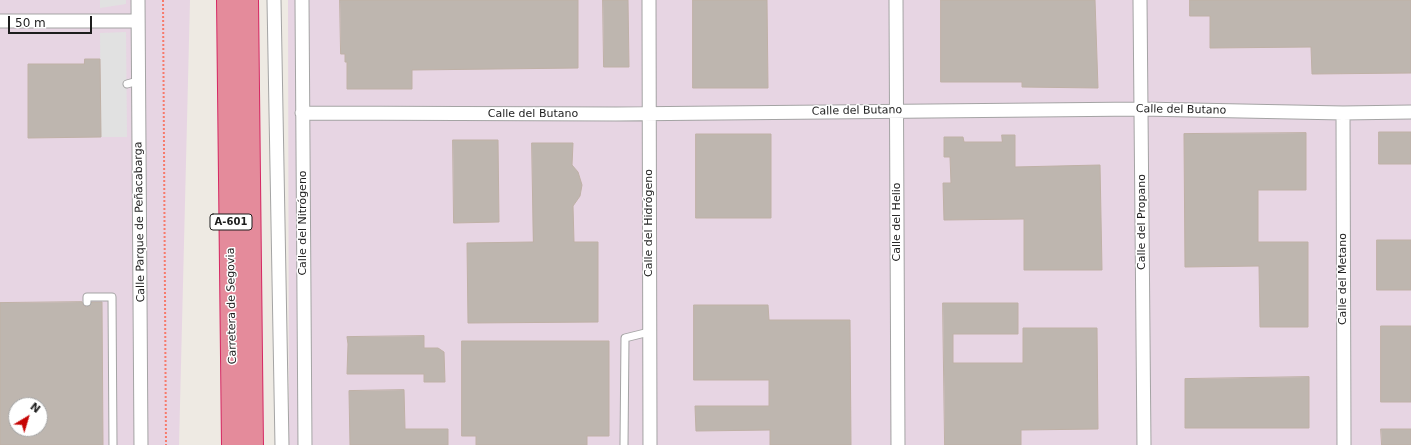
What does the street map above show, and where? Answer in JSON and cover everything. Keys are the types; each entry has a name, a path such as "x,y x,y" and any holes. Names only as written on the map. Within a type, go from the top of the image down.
{"highway":[{"name":"Carretera de Segovia","path":"228,0 233,445"},
{"name":"Carretera de Segovia","path":"248,0 252,445"}],"street":[{"name":"Calle Parque de Peñacabarga","path":"138,0 138,21 132,82 141,445"},
{"path":"274,0 282,445"},
{"name":"Calle del Nitrógeno","path":"302,0 305,445"},
{"name":"Calle del Hidrógeno","path":"649,0 648,332 650,445"},
{"name":"Calle del Helio","path":"896,0 898,445"},
{"name":"Calle del Propano","path":"1140,0 1144,445"},
{"path":"0,21 138,21"},
{"name":"Calle del Butano","path":"302,113 649,113 1141,109 1343,113 1411,112"},
{"name":"Calle del Metano","path":"1343,113 1344,445"}],"lane":[{"path":"87,302 87,297 112,297 113,445"},
{"path":"624,445 624,338 648,332"}],"path":[{"path":"163,0 166,445"}],"shaded area":[{"path":"0,0 190,0 179,445 0,445"},
{"path":"100,0 126,0 126,4 100,8"},
{"path":"288,0 1411,0 1411,445 289,445"},
{"path":"126,32 127,137 101,137 100,33"}],"building":[{"path":"340,0 578,0 578,68 412,70 412,89 347,89 347,62 345,62 345,54 341,54"},
{"path":"603,0 628,0 629,67 604,67"},
{"path":"693,0 767,0 768,88 693,88"},
{"path":"941,0 1095,0 1098,88 1022,87 1022,82 941,82"},
{"path":"1190,0 1411,0 1411,73 1312,74 1311,47 1210,48 1210,16 1190,16"},
{"path":"85,59 100,59 101,137 28,138 28,64 84,64"},
{"path":"1379,132 1411,132 1411,164 1379,164"},
{"path":"1306,133 1306,190 1258,190 1258,242 1308,242 1308,327 1260,327 1259,266 1185,267 1184,134"},
{"path":"696,134 771,134 771,218 696,218"},
{"path":"1002,135 1015,135 1015,167 1100,165 1102,270 1024,270 1024,219 944,220 943,183 951,183 950,157 944,157 944,137 963,137 964,142 1002,142"},
{"path":"453,140 498,140 499,222 454,223"},
{"path":"532,143 573,143 572,165 578,172 582,185 580,196 573,206 574,242 598,242 598,322 468,323 467,243 533,242"},
{"path":"1377,240 1411,240 1411,290 1377,290"},
{"path":"82,302 84,306 87,307 92,302 102,302 103,445 0,445 0,303"},
{"path":"943,303 1018,303 1018,334 953,334 953,363 1023,363 1023,328 1097,328 1098,429 1021,430 1021,445 945,445"},
{"path":"694,305 768,305 769,320 850,320 851,445 770,445 770,430 696,431 695,406 769,406 769,380 694,380"},
{"path":"1381,326 1411,326 1411,402 1381,402"},
{"path":"424,336 424,348 438,348 444,352 445,382 424,382 424,374 347,374 347,337"},
{"path":"462,341 609,341 609,436 587,436 587,445 476,445 476,436 462,436"},
{"path":"1309,377 1309,428 1185,428 1185,379"},
{"path":"404,390 405,429 448,429 448,445 350,445 349,391"},
{"path":"1381,429 1411,429 1411,445 1382,445"}]}
